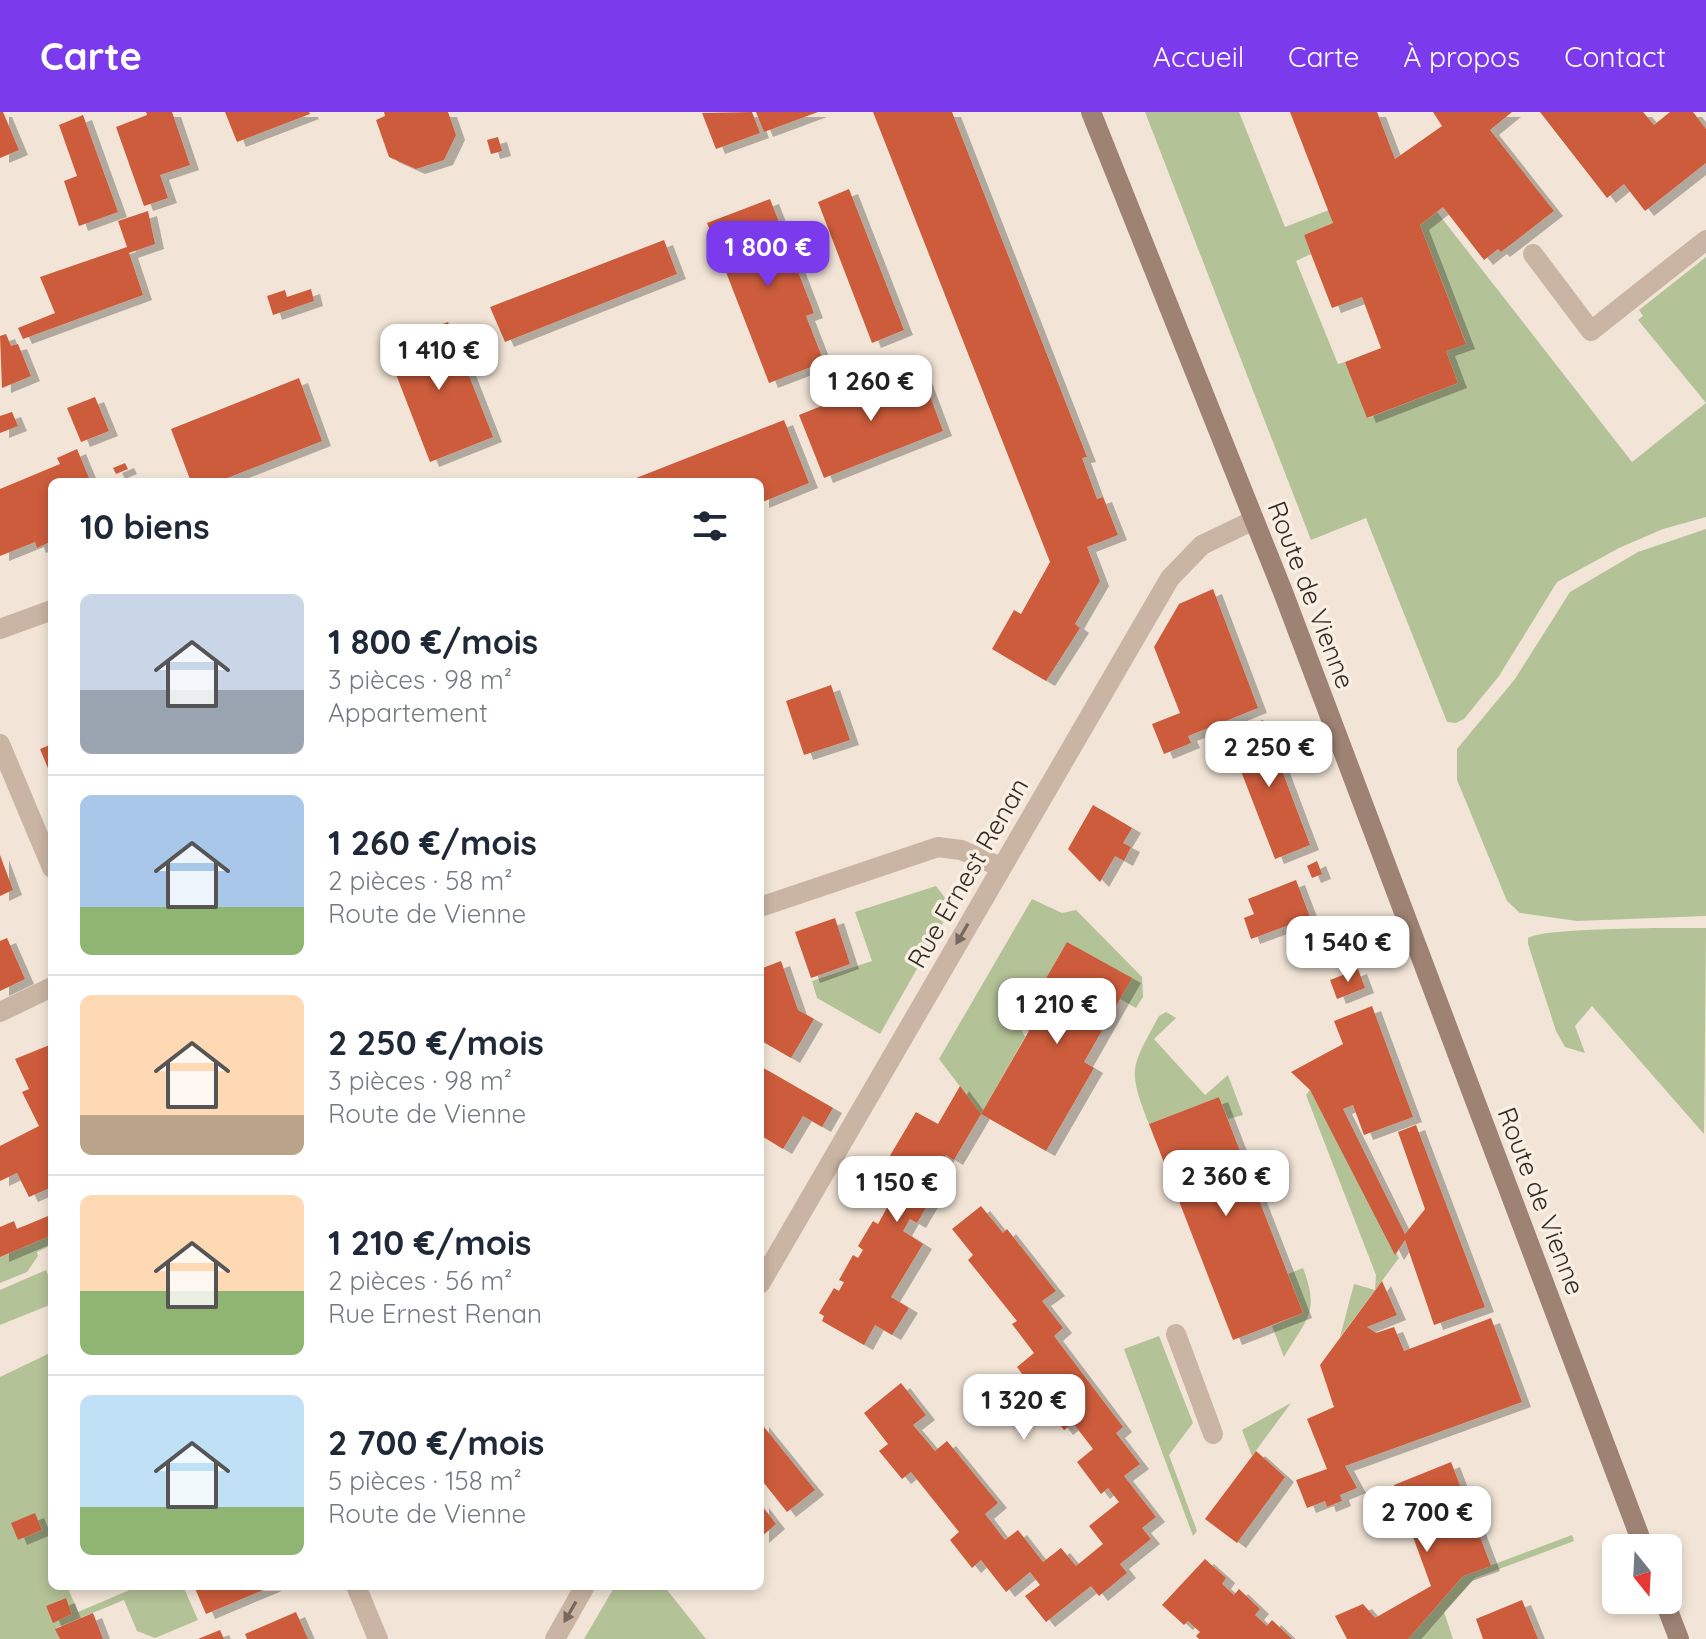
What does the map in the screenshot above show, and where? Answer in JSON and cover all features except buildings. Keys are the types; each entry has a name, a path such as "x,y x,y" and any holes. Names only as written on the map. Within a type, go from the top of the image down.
{"main road":[{"name":"Route de Vienne","path":"1091,112 1254,520 1639,1534"},
{"path":"1669,1614 1679,1639"}],"street":[{"path":"1533,254 1591,331 1706,240"},
{"name":"Rue Ernest Renan","path":"764,1277 1170,578 1202,545 1254,520"},
{"path":"0,629 48,611"},
{"path":"0,744 48,858"},
{"path":"764,906 938,847 961,850 1001,867"},
{"path":"0,1012 48,989"},
{"path":"1176,1334 1213,1434"},
{"path":"358,1590 378,1639"},
{"path":"555,1639 583,1590"}],"green space":[{"path":"1145,112 1239,112 1285,227 1329,210 1333,223 1304,235 1311,254 1296,261 1338,364 1345,362 1368,418 1458,383 1446,351 1466,343 1420,225 1437,212 1632,462 1706,403 1706,517 1663,529 1619,548 1557,582 1499,676 1464,719 1456,723 1447,722 1366,518 1311,540"},
{"path":"1706,257 1706,403 1638,320 1643,316 1639,310"},
{"path":"1706,529 1706,916 1577,921 1520,913 1507,901 1457,780 1457,749 1515,679 1570,592 1638,552"},
{"path":"936,886 952,907 880,1034 817,998 812,981 872,961 855,912"},
{"path":"1032,899 1062,913 1076,910 1142,977 1143,997 1136,1008 1120,999 1131,978 1067,942 1019,1025 1025,1037 981,1114 939,1059"},
{"path":"1706,928 1704,1134 1592,1006 1575,1026 1585,1053 1565,1047 1556,1031 1528,944 1528,938 1550,933"},
{"path":"1166,1012 1176,1018 1154,1039 1205,1095 1228,1075 1243,1115 1228,1119 1219,1097 1149,1124 1137,1091 1135,1068 1159,1016"},
{"path":"1310,1090 1399,1258 1340,1337 1354,1284 1375,1290 1376,1275 1306,1095"},
{"path":"48,1237 48,1247 37,1252 38,1256 27,1272 0,1283 0,1257"},
{"path":"1303,1268 1311,1306 1305,1324 1284,1357 1272,1326 1303,1313 1288,1274"},
{"path":"46,1270 48,1306 0,1325 0,1290"},
{"path":"1159,1336 1193,1423 1169,1455 1197,1531 1193,1536 1124,1349"},
{"path":"48,1354 48,1590 69,1590 78,1612 130,1590 185,1590 198,1620 155,1638 137,1631 124,1600 56,1628 60,1639 0,1639 0,1377","holes":["35,1514 42,1530 18,1540","66,1598 72,1614 53,1622 46,1606"]},
{"path":"1291,1403 1252,1456 1242,1430"},
{"path":"1572,1535 1574,1541 1475,1578 1444,1612 1453,1639 1408,1639 1463,1576"},
{"path":"613,1590 667,1590 706,1639 584,1639"}]}
